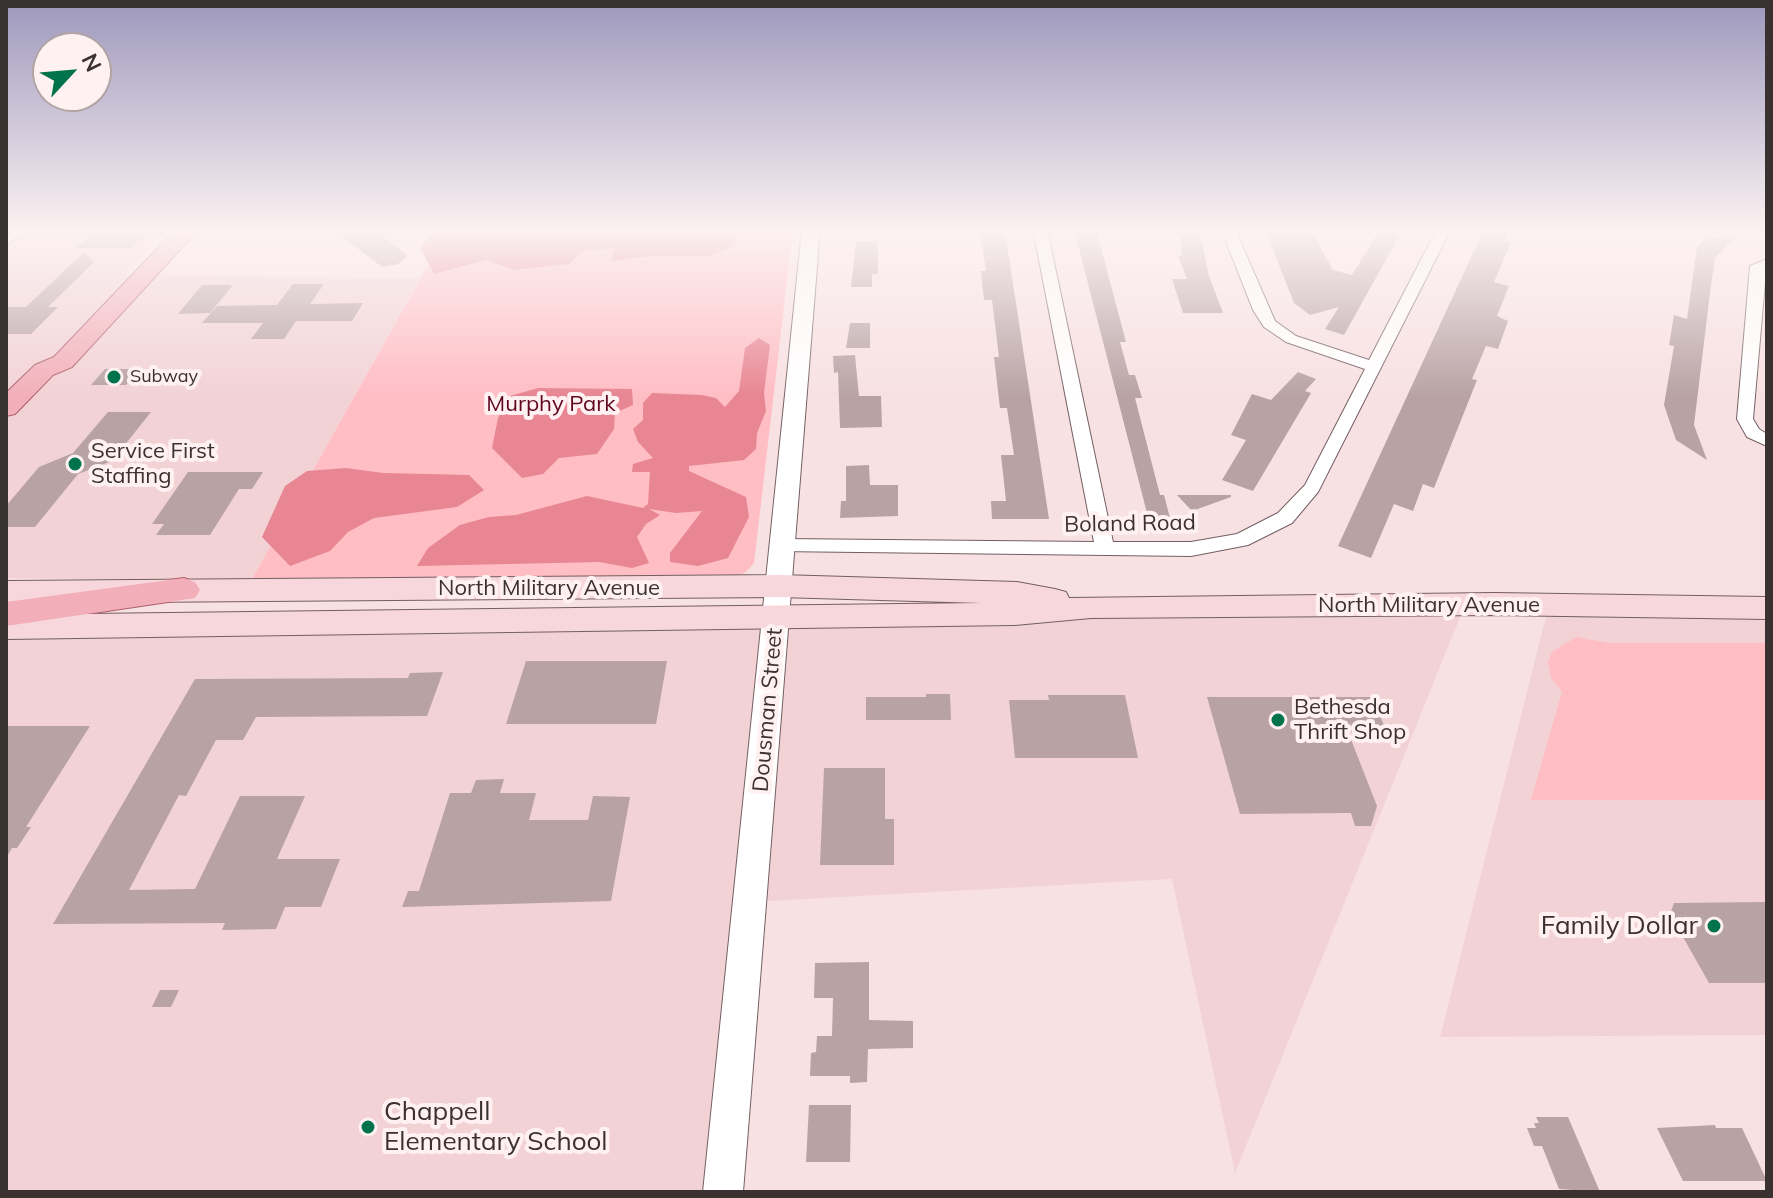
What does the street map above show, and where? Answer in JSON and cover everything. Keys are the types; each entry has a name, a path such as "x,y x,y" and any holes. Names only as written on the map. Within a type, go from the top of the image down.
{"main road":[{"path":"6,408 44,370 63,362 135,285"},
{"path":"6,433 63,372 63,362"},
{"path":"6,614 184,590"},
{"name":"North Military Avenue","path":"6,592 184,590 778,602 1015,614 1091,607 1495,604 1767,608"},
{"name":"North Military Avenue","path":"6,627 778,602"}],"street":[{"name":"Dousman Street","path":"723,1192 806,285"},
{"path":"1051,285 1105,550"},
{"path":"1250,285 1269,324 1291,339 1374,367"},
{"name":"Boland Road","path":"783,546 1191,549 1241,540 1285,518 1312,488 1416,285"},
{"path":"1756,285 1745,419 1753,433 1767,441"}],"shaded area":[{"path":"6,285 416,285 251,581 6,578"},
{"path":"1465,605 1235,1173 1172,879 750,902 723,1192 6,1192 6,627"},
{"path":"1549,605 1767,608 1767,1035 1440,1037"}],"green space":[{"name":"Murphy Park","path":"417,285 786,285 754,563 736,578 251,581"},
{"path":"759,338 770,345 764,393 766,411 757,433 756,449 744,460 689,466 689,471 746,497 749,517 728,558 698,566 670,562 670,553 702,511 676,513 649,509 660,515 646,524 637,537 649,563 632,568 599,562 417,566 428,548 460,525 489,517 516,515 587,496 643,508 648,504 650,472 632,472 633,464 653,458 638,442 633,429 643,420 643,403 652,393 702,395 716,398 725,407 739,391 745,348"},
{"path":"538,388 632,389 633,405 615,413 614,429 597,454 559,458 543,474 522,478 492,448 498,418 510,396"},
{"path":"346,468 383,473 469,475 484,490 457,507 374,518 348,532 330,551 290,566 262,537 285,486 307,471"},
{"path":"1576,637 1610,643 1767,643 1767,800 1531,800 1562,692 1551,678 1548,662 1552,652"}],"building":[{"path":"49,285 71,285 48,307 58,307 31,334 6,334 6,307 26,307"},
{"path":"202,285 233,285 210,313 178,314"},
{"path":"292,285 323,285 310,304 363,303 352,321 296,321 284,339 251,339 263,323 202,323 217,306 277,305"},
{"path":"851,285 872,285 872,287"},
{"path":"982,285 1013,285 1049,519 992,519 991,501 1006,501 1001,455 1014,455 1007,408 1000,408 994,357 999,357 992,300 984,300"},
{"path":"1088,285 1111,285 1126,342 1120,342 1129,375 1135,375 1142,398 1135,398 1160,495 1164,495 1170,518 1148,517"},
{"path":"1174,285 1212,285 1223,313 1183,313"},
{"path":"1287,285 1372,285 1344,335 1325,329 1339,307 1310,315 1294,303"},
{"path":"1458,285 1509,286 1497,316 1508,321 1498,349 1486,346 1472,379 1477,380 1434,488 1423,484 1413,511 1394,504 1371,558 1338,546"},
{"path":"1692,285 1711,285 1694,425 1707,460 1676,440 1664,405 1674,346 1669,345 1674,315 1687,319"},
{"path":"850,323 870,323 870,348 846,348"},
{"path":"855,355 859,396 881,396 882,427 840,428 838,372 834,373 833,356"},
{"name":"Subway","path":"105,369 140,369 126,385 91,385"},
{"path":"1298,372 1316,379 1305,391 1311,393 1253,491 1222,480 1246,440 1231,435 1252,394 1271,400"},
{"path":"108,412 151,412 112,461 78,474 35,527 6,527 6,506 39,467 73,453"},
{"path":"869,465 870,485 898,485 898,516 840,518 841,501 846,501 846,466"},
{"path":"188,472 263,472 252,489 239,489 210,535 156,535 164,524 152,524"},
{"path":"1177,495 1231,495 1231,497 1192,511"},
{"path":"526,661 667,661 656,724 506,724"},
{"path":"443,672 427,716 256,717 243,740 216,740 186,796 179,795 129,890 195,889 240,796 305,796 277,859 340,859 321,907 285,907 276,929 222,930 225,923 53,924 195,679 408,678 410,673"},
{"path":"926,694 950,694 951,720 866,720 866,697 926,697"},
{"path":"1048,695 1125,695 1138,758 1015,758 1009,700 1049,700"},
{"path":"1207,697 1372,697 1387,732 1348,732 1377,806 1371,826 1355,826 1351,813 1240,814"},
{"path":"6,726 90,726 26,827 31,827 6,858"},
{"path":"824,768 885,768 885,819 894,819 894,865 820,865"},
{"path":"504,779 500,793 536,793 529,820 588,820 593,796 630,797 611,901 402,907 408,891 419,891 450,793 471,793 476,780"},
{"path":"1767,902 1767,983 1709,983 1670,914 1674,903"},
{"path":"869,962 869,1020 913,1021 913,1048 868,1049 867,1082 850,1083 850,1076 810,1076 811,1053 816,1052 817,1036 832,1036 833,998 814,998 815,963"},
{"path":"160,990 179,990 171,1007 152,1007"},
{"path":"809,1105 851,1105 850,1162 806,1162"},
{"path":"1536,1117 1568,1117 1600,1192 1559,1189 1542,1146 1534,1146 1527,1128 1536,1128 1534,1123 1539,1123"},
{"path":"1715,1125 1716,1128 1742,1128 1767,1181 1683,1181 1657,1128"}],"place":[{"name":"Subway","path":"114,377"},
{"name":"Service First Staffing","path":"75,464"},
{"name":"Bethesda Thrift Shop","path":"1278,720"},
{"name":"Family Dollar","path":"1714,926"},
{"name":"Chappell Elementary School","path":"368,1127"}]}
